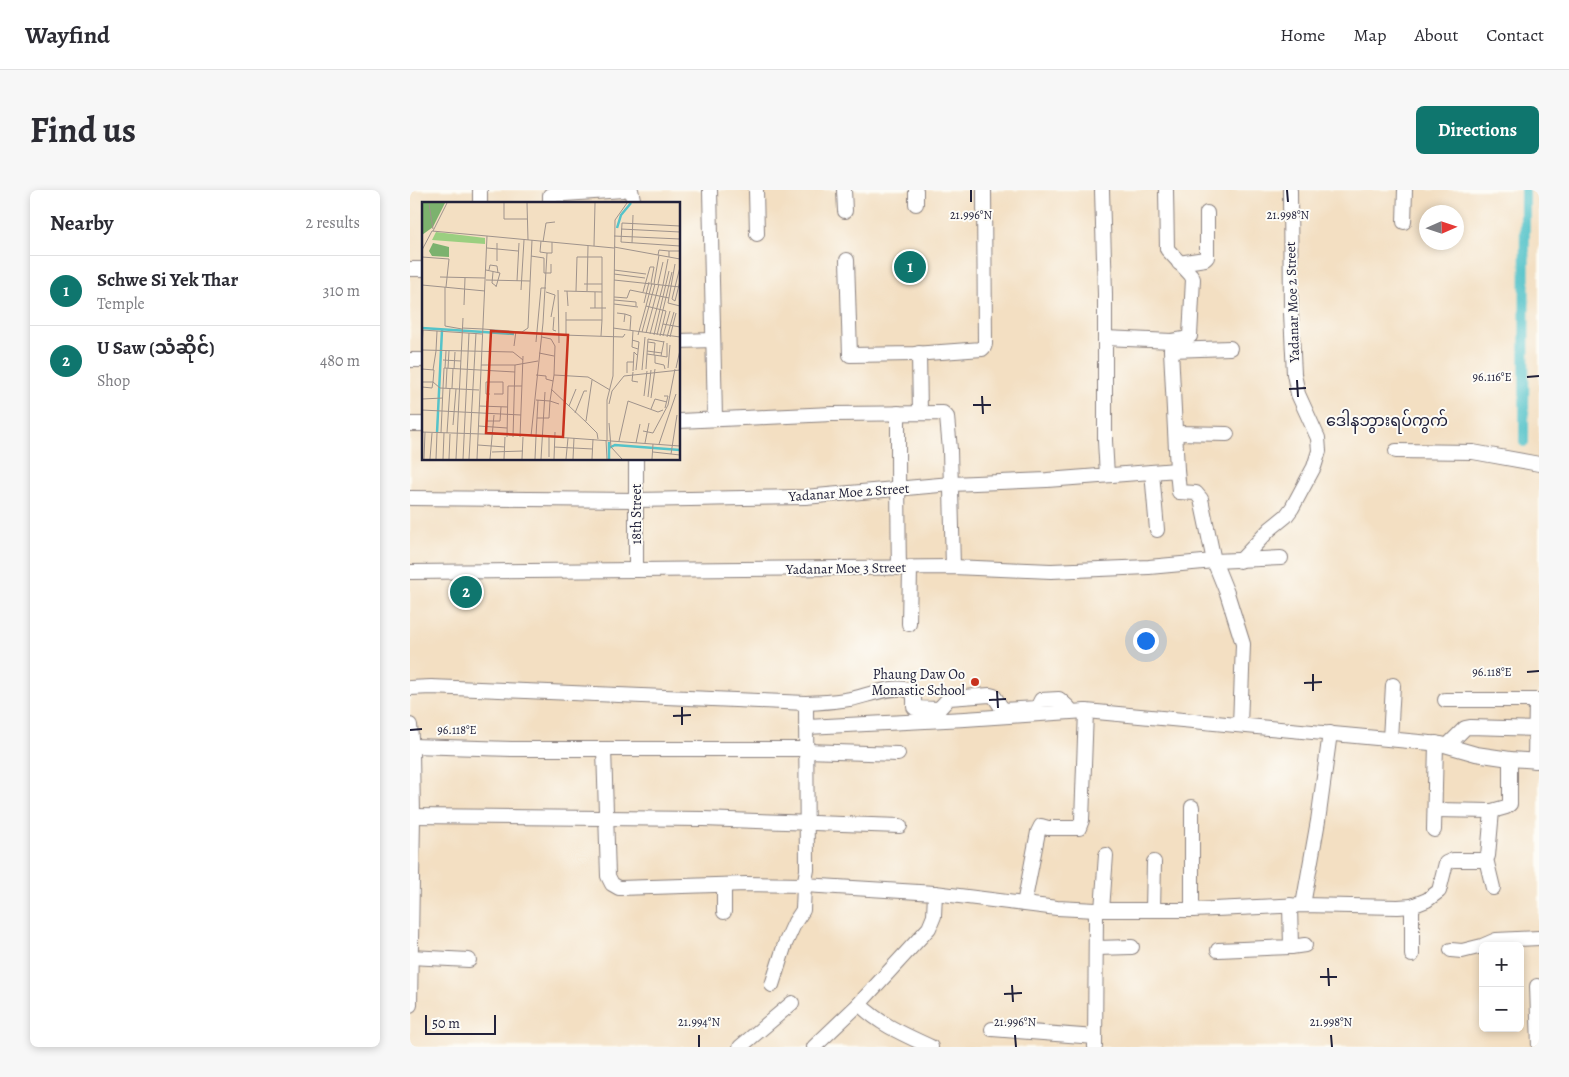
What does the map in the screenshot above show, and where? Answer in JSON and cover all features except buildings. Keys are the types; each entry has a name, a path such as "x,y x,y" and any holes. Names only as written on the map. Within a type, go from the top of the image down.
{"street":[{"path":"550,196 623,190"},
{"path":"710,190 715,418"},
{"path":"756,190 757,234"},
{"path":"844,190 844,211"},
{"path":"847,260 850,355 979,350 984,347 984,190"},
{"path":"1102,190 1107,475"},
{"path":"1166,190 1167,249 1193,279 1190,336 1172,345"},
{"name":"Yadanar Moe 2 Street","path":"1240,561 1292,508 1314,467 1319,451 1318,438 1298,394 1294,374 1291,313 1290,190"},
{"path":"1404,222 1405,190"},
{"path":"1179,263 1205,259 1207,257 1207,213"},
{"path":"1105,338 1172,345 1230,348"},
{"path":"680,341 713,340"},
{"path":"1172,345 1179,492 1196,493 1202,499 1214,561 1227,592 1244,644 1240,724"},
{"path":"919,353 920,413"},
{"path":"898,413 899,469 897,489 909,624"},
{"path":"680,421 715,418 942,413 947,417 953,567"},
{"path":"1176,433 1227,434"},
{"path":"1396,451 1473,452 1539,464"},
{"name":"18th Street","path":"636,460 636,570"},
{"name":"Yadanar Moe 2 Street","path":"410,498 636,500 805,497 951,484 1047,480 1177,470"},
{"path":"1152,472 1157,530"},
{"name":"Yadanar Moe 3 Street","path":"410,572 953,567 1051,571 1149,567 1214,561 1281,558"},
{"path":"1390,739 1393,685"},
{"path":"410,688 431,687 806,703 852,699 894,689 905,689 914,695 915,708 939,708 949,698 990,695 994,696 1003,710 1037,708 1041,700 1060,699 1069,708 1069,712"},
{"path":"807,727 1086,711 1442,744 1476,754 1537,761 1538,700 1444,700"},
{"path":"772,985 785,944 803,910 807,870 806,703"},
{"path":"1024,904 1038,832 1041,826 1079,828 1082,820 1086,711"},
{"path":"410,725 410,1005"},
{"path":"1434,830 1434,810 1442,744 1465,728 1470,727 1537,729"},
{"path":"1291,947 1296,905 1318,821 1330,733"},
{"path":"604,749 608,876 612,884 619,888 804,885 935,893 1057,908 1099,910 1192,910 1296,905 1398,907 1412,906 1427,900 1439,891 1446,863 1453,860 1486,859"},
{"path":"411,750 806,750 898,754"},
{"path":"1434,810 1492,812 1506,807 1510,804 1510,759"},
{"path":"1192,806 1192,910"},
{"path":"1492,812 1488,856 1486,859 1493,888"},
{"path":"411,816 806,822 900,826"},
{"path":"992,1029 1095,1042 1096,948 1106,855"},
{"path":"1153,910 1154,862"},
{"path":"724,885 724,912"},
{"path":"814,1047 859,1004 929,928 934,916 935,893"},
{"path":"1412,906 1412,955"},
{"path":"1451,950 1462,951 1496,940 1539,938"},
{"path":"1218,950 1305,945"},
{"path":"1096,948 1132,947"},
{"path":"411,957 469,960"},
{"path":"1537,986 1539,1047"},
{"path":"740,1047 792,1003"},
{"path":"859,1004 873,1018 931,1047"}],"waterway":[{"path":"1524,442 1525,190"}],"place":[{"name":"Schwe Si Yek Thar","path":"910,267"},
{"name":"U Saw (သံဆိုင်)","path":"466,592"},
{"name":"Phaung Daw Oo Monastic School","path":"975,682"}],"district":[{"name":"ဒေါနဘွားရပ်ကွက်","path":"1387,420"}]}
